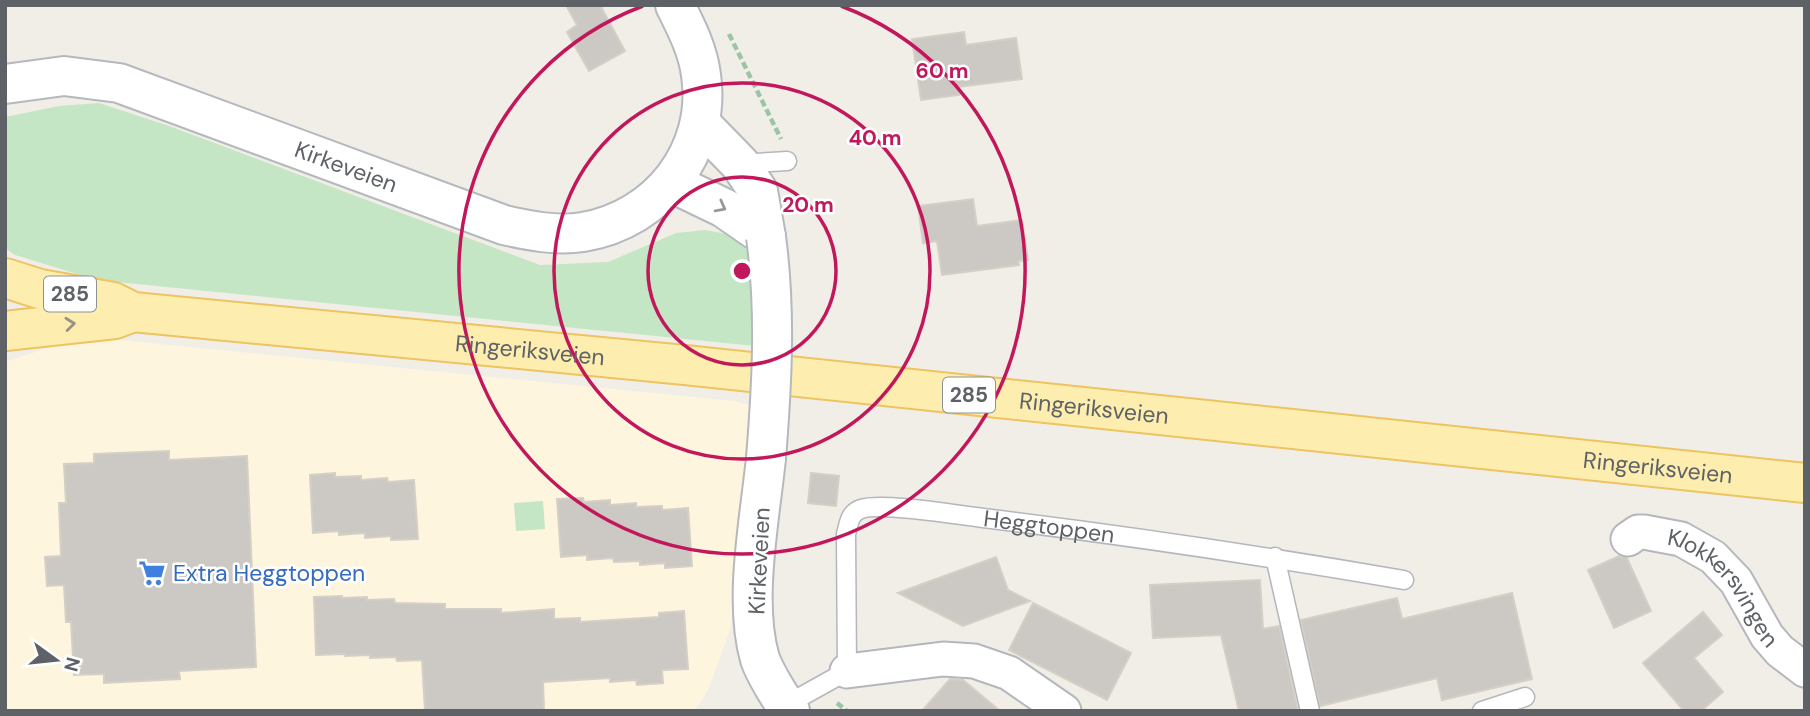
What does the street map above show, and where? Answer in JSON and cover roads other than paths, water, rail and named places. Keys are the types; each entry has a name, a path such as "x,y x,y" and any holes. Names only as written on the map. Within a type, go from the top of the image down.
{"main road":[{"name":"Kirkeveien","path":"8,87 64,76 119,83 504,225 544,233 580,233 615,223 650,203 672,183 689,156 701,124 704,101 701,73 690,36 675,5"},
{"name":"Kirkeveien","path":"701,124 740,164 758,191 771,270 773,329 766,458 754,581 755,624 761,660 784,709"},
{"path":"672,183 724,208 766,237"},
{"name":"Ringeriksveien","path":"5,278 40,289 113,302 133,312 685,365 1805,483"},
{"name":"Ringeriksveien","path":"5,331 115,319 133,312"}],"street":[{"name":"Klokkersvingen","path":"1628,539 1644,531 1681,539 1713,557 1736,581 1767,636 1780,651 1805,670"},
{"path":"847,671 943,659 974,661 1009,673 1064,711"}],"lane":[{"path":"740,164 787,161"},
{"name":"Heggtoppen","path":"847,671 846,534 853,512 862,508 946,514 1275,558 1404,580"},
{"path":"1275,558 1310,711"},
{"path":"784,709 847,671"},
{"path":"1482,711 1525,697"}],"place":[{"name":"Extra Heggtoppen","path":"152,573"}]}
